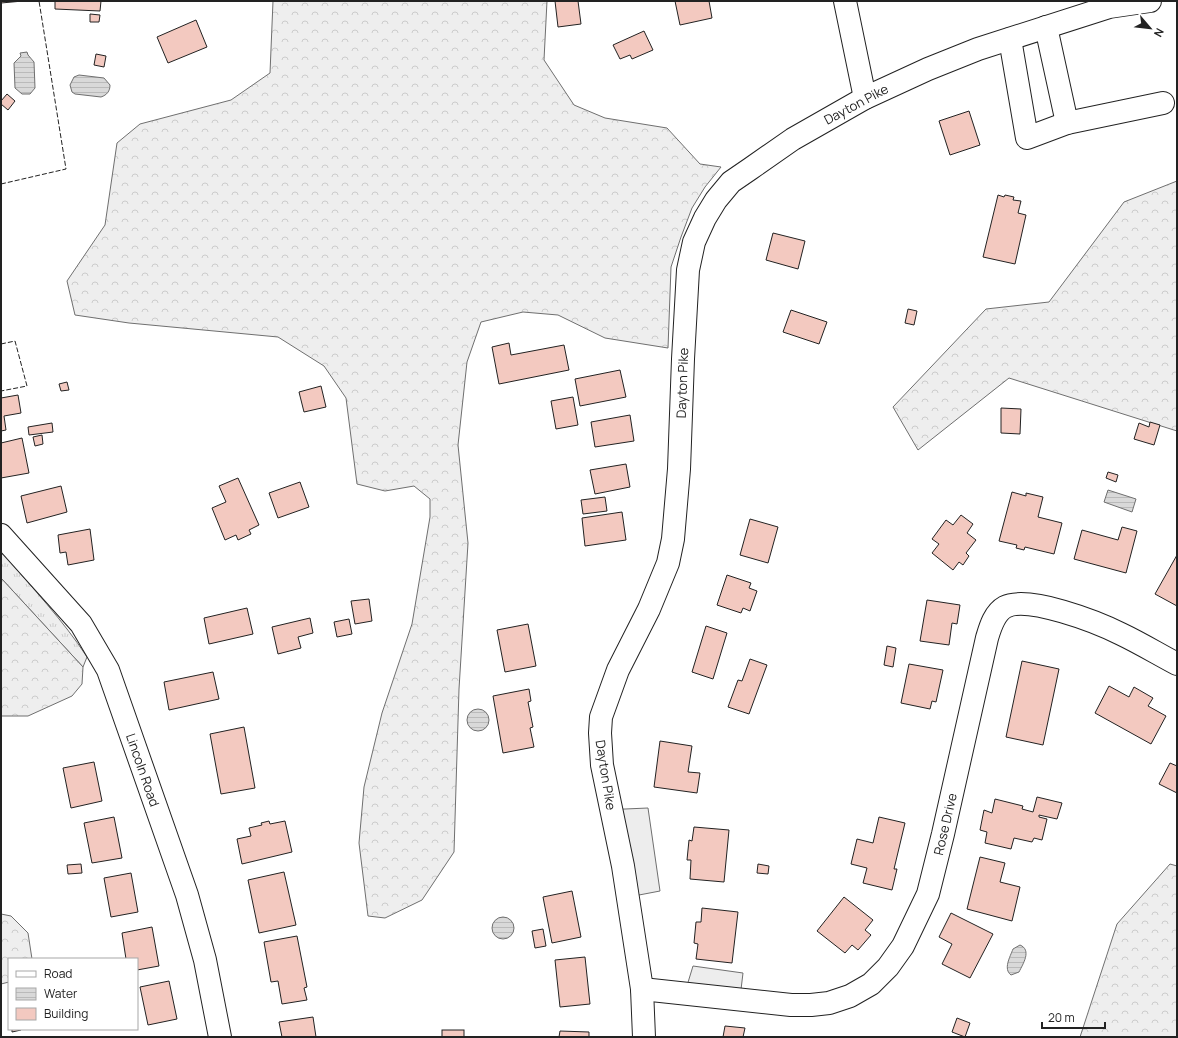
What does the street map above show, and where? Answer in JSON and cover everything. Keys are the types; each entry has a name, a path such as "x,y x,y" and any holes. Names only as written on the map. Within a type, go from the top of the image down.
{"street":[{"path":"845,1 865,98"},
{"name":"Dayton Pike","path":"644,1037 642,989 623,866 602,765 600,733 601,717 618,670 648,609 668,563 673,539 679,469 688,270 694,242 705,218 716,200 732,182 793,139 865,98 928,69 978,49 1109,7 1150,1"},
{"path":"1046,27 1067,123"},
{"path":"1010,39 1027,138 1067,123 1163,103"},
{"name":"Lincoln Road","path":"1,535 81,624 108,670 187,895 205,960 220,1037"},
{"name":"Rose Drive","path":"642,989 791,1005 811,1005 829,1003 850,996 871,984 888,967 903,946 928,894 987,638 993,620 1003,608 1012,604 1032,604 1070,614 1120,633 1177,664"}],"green space":[{"path":"273,1 547,1 544,60 574,105 605,118 667,128 700,164 721,167 705,187 692,208 671,267 668,348 605,338 558,315 523,312 481,322 467,362 458,445 468,543 459,689 454,852 422,900 385,918 368,916 359,843 364,787 382,713 412,624 430,517 430,499 414,486 385,491 357,484 346,398 324,366 278,337 129,323 75,315 67,281 105,225 117,143 140,124 231,100 270,73"},
{"path":"1177,181 1177,431 1009,378 918,450 893,407 986,309 1049,302 1124,202"},
{"path":"1,554 4,554 58,617 78,643 87,657 83,667 1,578"},
{"path":"1,578 83,667 82,684 72,696 28,716 1,716"},
{"path":"1170,864 1177,866 1177,1037 1080,1037 1117,924"},
{"path":"1,914 11,916 28,933 32,958 8,958 8,982 1,984"}],"shaded area":[{"path":"648,808 660,891 618,899 602,810"},
{"path":"693,966 743,973 739,1006 682,1002"}],"water":[{"path":"27,52 34,62 35,88 30,94 22,94 15,88 14,63 21,56 20,53"},
{"path":"79,75 104,78 110,85 109,91 101,97 75,94 72,92 70,85 74,77"},
{"path":"1108,490 1136,499 1132,512 1104,502"},
{"path":"478,709 486,712 489,720 486,728 478,731 470,728 467,720 470,712"},
{"path":"499,917 507,917 514,924 514,932 507,939 499,939 492,932 492,924"},
{"path":"1020,945 1024,947 1026,957 1019,972 1011,975 1007,966 1009,959 1013,949"}],"building":[{"path":"1,1 23,1 1,3"},
{"path":"55,1 101,1 100,11 55,9"},
{"path":"555,1 578,1 581,24 558,27"},
{"path":"675,1 709,1 712,18 680,25"},
{"path":"90,14 100,15 99,22 90,22"},
{"path":"196,20 207,47 168,63 157,37"},
{"path":"644,31 653,50 632,59 630,55 620,59 613,45"},
{"path":"96,54 106,56 104,67 94,65"},
{"path":"7,94 15,101 8,110 1,104 1,101"},
{"path":"969,111 980,145 950,155 939,121"},
{"path":"998,195 1004,197 1005,195 1014,197 1013,200 1021,201 1018,213 1026,215 1015,264 983,257"},
{"path":"773,233 805,241 798,269 766,260"},
{"path":"908,309 917,311 914,325 905,323"},
{"path":"791,310 827,322 819,344 783,332"},
{"path":"509,343 511,355 564,345 569,370 499,384 492,347"},
{"path":"620,370 626,397 580,406 575,379"},
{"path":"67,382 69,390 61,391 59,384"},
{"path":"321,386 326,407 304,412 299,392"},
{"path":"18,395 21,413 4,416 6,430 1,431 1,398"},
{"path":"573,397 578,425 556,429 551,401"},
{"path":"1001,408 1021,409 1020,434 1001,433"},
{"path":"630,415 634,441 595,447 591,422"},
{"path":"1150,422 1160,425 1154,445 1134,439 1139,423 1149,427"},
{"path":"52,423 53,432 29,435 28,427"},
{"path":"42,435 43,444 35,446 33,437"},
{"path":"22,438 29,473 1,478 1,443"},
{"path":"626,464 630,487 595,494 590,470"},
{"path":"1108,472 1118,475 1116,482 1106,478"},
{"path":"238,478 259,525 249,530 251,534 238,540 236,535 225,540 212,508 226,502 219,486"},
{"path":"300,482 309,507 278,518 269,493"},
{"path":"61,486 67,512 27,523 21,496"},
{"path":"1012,492 1026,496 1026,493 1043,497 1038,517 1062,523 1054,554 1025,547 1024,550 1016,548 1017,545 999,541"},
{"path":"605,497 607,511 583,514 581,500"},
{"path":"622,512 626,540 585,546 582,518"},
{"path":"961,515 973,524 967,533 976,540 966,553 969,556 963,565 959,562 953,570 932,553 939,544 932,539 946,520 953,525"},
{"path":"750,519 778,527 768,563 740,555"},
{"path":"1122,527 1137,531 1126,573 1074,559 1082,530 1118,540"},
{"path":"90,529 94,560 68,565 66,552 60,553 58,535"},
{"path":"1177,555 1177,606 1155,594"},
{"path":"727,575 751,583 749,588 757,591 750,611 743,608 741,613 717,605"},
{"path":"369,599 372,621 355,624 351,601"},
{"path":"927,600 960,605 957,624 952,623 949,645 920,641"},
{"path":"247,608 253,634 209,644 204,618"},
{"path":"310,618 313,633 298,637 301,648 278,654 272,627"},
{"path":"349,619 352,634 337,637 334,622"},
{"path":"528,624 536,666 505,672 497,630"},
{"path":"706,626 727,633 713,679 692,672"},
{"path":"887,646 896,648 893,667 884,665"},
{"path":"750,659 767,665 749,714 728,707 738,680 742,681"},
{"path":"1022,661 1059,669 1043,745 1006,737"},
{"path":"909,664 943,670 936,702 932,701 930,709 901,703"},
{"path":"213,672 219,699 169,710 164,682"},
{"path":"1109,686 1129,697 1134,687 1153,698 1148,706 1166,716 1151,744 1095,713"},
{"path":"529,689 531,701 528,702 533,727 530,728 534,747 503,753 493,696"},
{"path":"244,727 255,788 221,794 210,734"},
{"path":"660,741 692,746 688,772 700,773 697,793 654,787"},
{"path":"94,762 102,801 71,808 63,768"},
{"path":"1170,763 1177,766 1177,793 1159,784"},
{"path":"1037,797 1062,803 1057,819 1039,815 1039,817 1047,819 1042,840 1034,838 1032,842 1014,838 1011,849 985,843 987,832 980,830 984,810 992,813 995,799 1023,806 1022,809 1033,812"},
{"path":"114,817 122,858 92,863 84,823"},
{"path":"879,817 905,823 894,869 897,869 892,890 863,883 867,868 851,864 857,839 873,843"},
{"path":"269,821 270,824 285,821 292,852 242,864 237,839 251,836 249,828 262,825 261,823"},
{"path":"694,827 729,830 724,882 690,879 691,860 687,860 689,840 692,841"},
{"path":"980,857 1005,863 1000,882 1020,887 1012,921 967,909"},
{"path":"81,864 82,873 68,874 67,865"},
{"path":"758,864 769,866 768,874 757,873"},
{"path":"284,872 296,925 259,933 248,880"},
{"path":"131,873 138,912 111,917 104,878"},
{"path":"572,891 581,937 552,943 543,897"},
{"path":"844,897 873,920 865,930 871,935 858,950 852,945 845,953 817,931"},
{"path":"702,908 738,912 732,963 696,959 698,944 694,943 696,922 701,922"},
{"path":"951,913 993,934 970,978 942,964 952,944 939,937"},
{"path":"152,927 159,966 138,970 138,958 126,958 122,933"},
{"path":"543,929 546,946 535,948 532,931"},
{"path":"297,936 307,987 304,988 307,1000 282,1004 278,981 271,982 264,942"},
{"path":"585,957 590,1004 560,1007 555,960"},
{"path":"169,981 177,1019 148,1025 140,987"},
{"path":"313,1017 316,1037 282,1037 279,1022"},
{"path":"957,1018 970,1023 965,1037 952,1032"},
{"path":"725,1026 745,1028 743,1037 723,1037"},
{"path":"442,1030 464,1030 464,1037 442,1037"},
{"path":"560,1031 589,1032 589,1037 559,1037"}],"fence":[{"path":"1,184 66,169 39,1"},
{"path":"1,344 15,341 27,386 1,391"}]}
